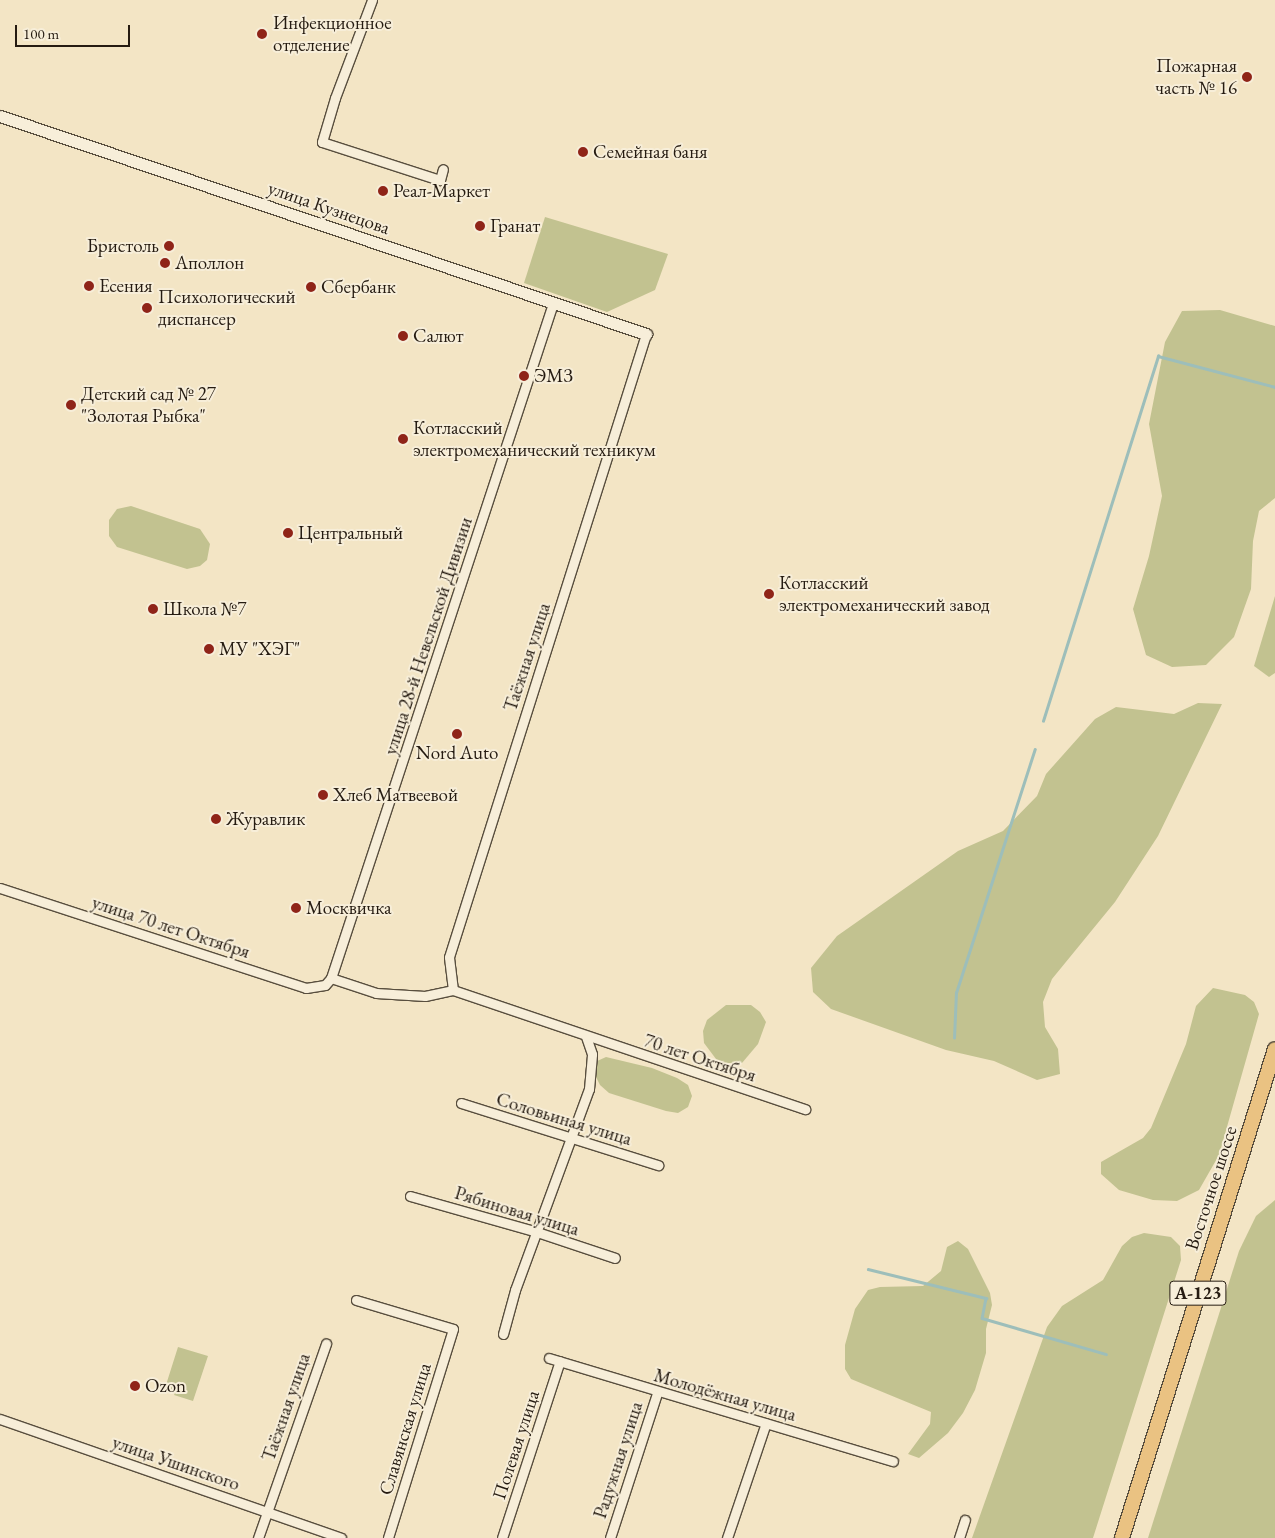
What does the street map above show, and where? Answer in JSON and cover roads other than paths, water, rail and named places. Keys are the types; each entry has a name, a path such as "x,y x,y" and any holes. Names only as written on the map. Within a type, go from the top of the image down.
{"main road":[{"name":"Восточное шоссе","path":"1122,1538 1275,1049"}],"street":[{"path":"372,0 335,98 322,142 440,180 443,169"},
{"name":"улица Кузнецова","path":"0,116 646,334"},
{"name":"улица 28-й Невельской Дивизии","path":"331,978 553,303"},
{"name":"Таёжная улица","path":"453,990 448,958 646,334"},
{"name":"улица 70 лет Октября","path":"0,888 306,988 325,985 331,978"},
{"path":"331,978 376,993 425,996 453,990"},
{"name":"70 лет Октября","path":"453,990 586,1037 805,1109"},
{"path":"503,1334 570,1137 589,1089 592,1072 592,1054 586,1037"},
{"name":"Соловьиная улица","path":"461,1103 658,1165"},
{"name":"Рябиновая улица","path":"410,1196 537,1232 615,1258"},
{"name":"Славянская улица","path":"356,1300 453,1330 388,1538"},
{"name":"Таёжная улица","path":"258,1538 326,1344"},
{"name":"Молодёжная улица","path":"549,1358 657,1393 893,1461"},
{"name":"Полевая улица","path":"502,1538 560,1361"},
{"name":"Радужная улица","path":"610,1538 657,1393"},
{"name":"улица Ушинского","path":"0,1419 341,1538"},
{"path":"726,1538 766,1423"},
{"path":"959,1538 965,1520"}],"waterway":[{"path":"1043,721 1158,356 1275,387"},
{"path":"954,1038 956,993 1035,749"},
{"path":"868,1269 986,1298 982,1318 1106,1354"}],"place":[{"name":"Инфекционное отделение","path":"262,34"},
{"name":"Пожарная часть № 16","path":"1247,77"},
{"name":"Семейная баня","path":"583,152"},
{"name":"Реал-Маркет","path":"383,191"},
{"name":"Гранат","path":"480,226"},
{"name":"Бристоль","path":"169,246"},
{"name":"Аполлон","path":"165,263"},
{"name":"Есения","path":"89,286"},
{"name":"Сбербанк","path":"311,287"},
{"name":"Психологический диспансер","path":"147,308"},
{"name":"Салют","path":"403,336"},
{"name":"ЭМЗ","path":"524,376"},
{"name":"Детский сад № 27 \"Золотая Рыбка\"","path":"71,405"},
{"name":"Котласский электромеханический техникум","path":"403,439"},
{"name":"Центральный","path":"288,533"},
{"name":"Котласский электромеханический завод","path":"769,594"},
{"name":"Школа №7","path":"153,609"},
{"name":"МУ \"ХЭГ\"","path":"209,649"},
{"name":"Nord Auto","path":"457,734"},
{"name":"Хлеб Матвеевой","path":"323,795"},
{"name":"Журавлик","path":"216,819"},
{"name":"Москвичка","path":"296,908"},
{"name":"Ozon","path":"135,1386"}]}
